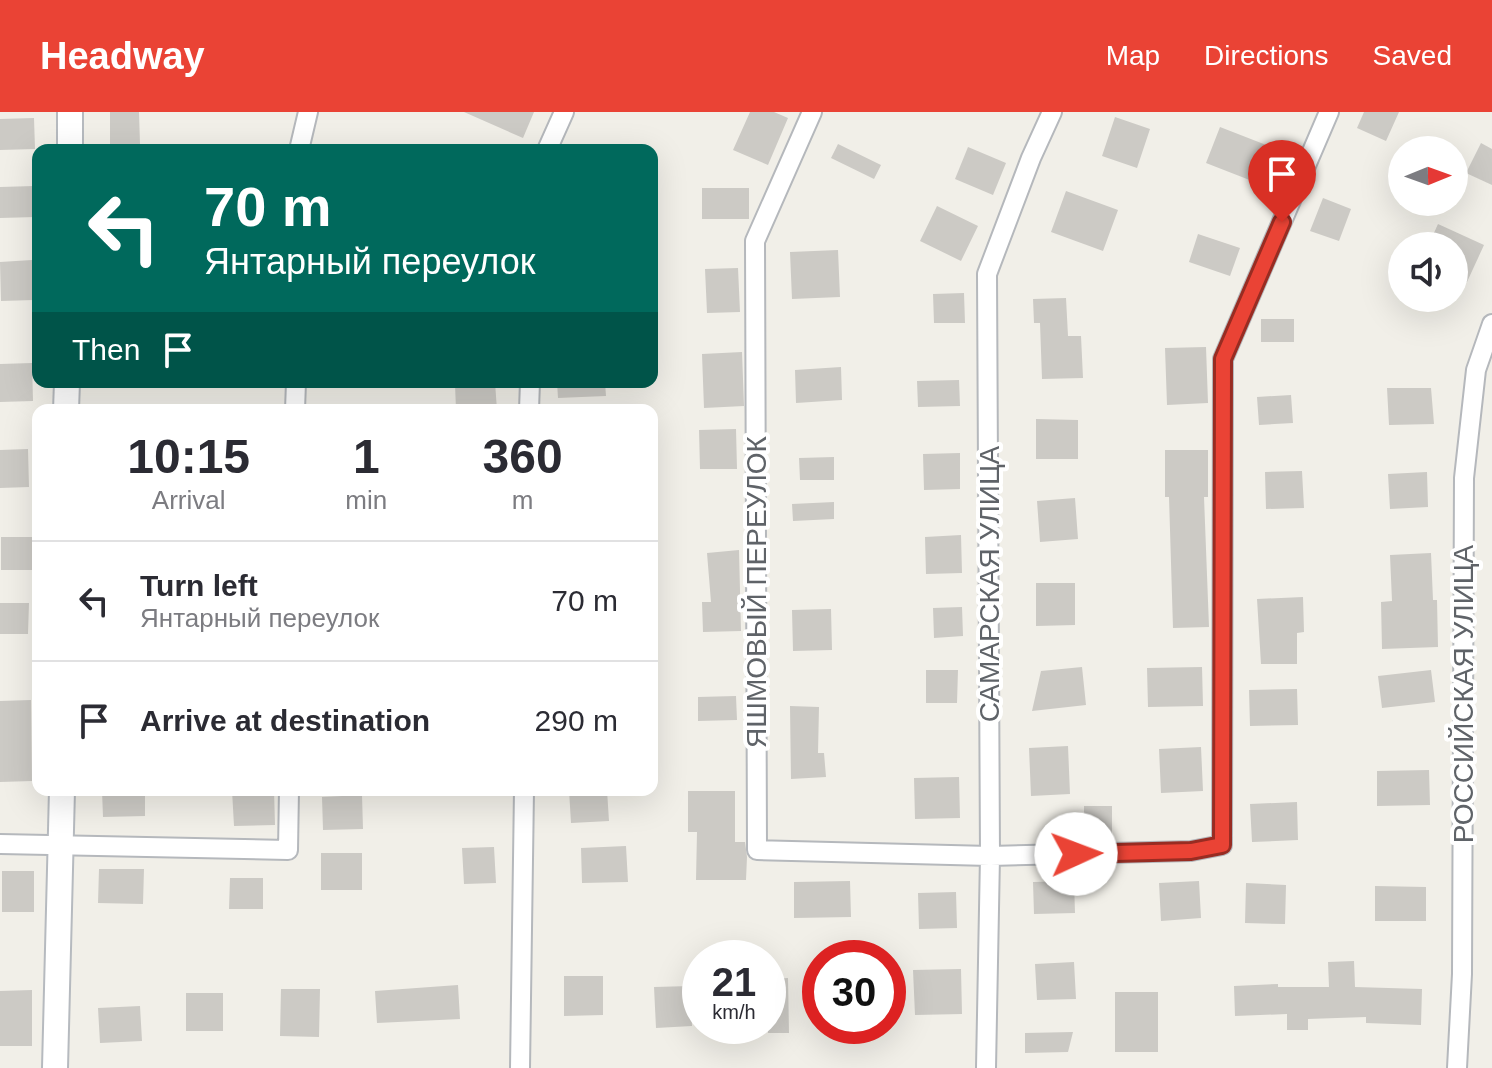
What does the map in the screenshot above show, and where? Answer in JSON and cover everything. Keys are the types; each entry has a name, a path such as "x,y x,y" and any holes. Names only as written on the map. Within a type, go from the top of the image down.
{"street":[{"path":"70,112 70,144"},
{"path":"300,144 308,112"},
{"path":"550,144 564,112"},
{"name":"ЯШМОВЫЙ ПЕРЕУЛОК","path":"812,112 755,241 757,850 990,856"},
{"name":"САМАРСКАЯ УЛИЦА","path":"986,1068 990,856 987,274 1052,112"},
{"path":"990,856 1191,851 1222,845 1223,359 1329,112"},
{"name":"РОССИЙСКАЯ УЛИЦА","path":"1457,1068 1462,974 1464,478 1492,324"},
{"path":"55,1068 62,796"},
{"path":"0,844 288,850 289,796"},
{"path":"520,1068 524,796"}],"building":[{"path":"110,112 139,112 140,144 110,144"},
{"path":"464,112 534,112 523,138"},
{"path":"750,112 774,112 788,118 768,165 733,150"},
{"path":"1364,112 1399,112 1386,141 1357,128"},
{"path":"1115,117 1150,129 1137,168 1102,156"},
{"path":"34,118 35,144 32,144 32,149 0,150 0,119"},
{"path":"1220,127 1289,154 1275,190 1206,163"},
{"path":"1481,143 1492,149 1492,185 1468,174"},
{"path":"838,144 881,165 874,179 831,158"},
{"path":"968,147 1006,163 993,195 955,179"},
{"path":"32,186 32,217 0,218 0,187"},
{"path":"702,188 749,188 749,219 702,219"},
{"path":"1066,191 1118,210 1103,251 1051,232"},
{"path":"1323,198 1351,209 1339,241 1310,231"},
{"path":"937,206 978,226 961,261 920,241"},
{"path":"1438,224 1456,232 1434,232"},
{"path":"1198,234 1240,248 1230,276 1189,262"},
{"path":"1468,238 1484,245 1468,280"},
{"path":"838,250 840,297 792,299 790,252"},
{"path":"32,260 32,300 1,301 0,262"},
{"path":"738,268 740,312 707,313 705,269"},
{"path":"964,293 965,323 934,323 933,294"},
{"path":"1066,298 1068,336 1081,336 1083,378 1042,379 1040,323 1034,323 1033,299"},
{"path":"1261,319 1294,319 1294,342 1261,342"},
{"path":"1206,347 1208,403 1167,405 1165,348"},
{"path":"742,352 744,406 704,408 702,354"},
{"path":"32,363 33,401 0,402 0,364"},
{"path":"841,367 842,400 796,403 795,370"},
{"path":"959,380 960,406 918,407 917,381"},
{"path":"455,388 495,388 497,404 456,404"},
{"path":"557,388 605,388 606,396 558,398"},
{"path":"1387,388 1431,388 1434,424 1389,425"},
{"path":"1291,395 1293,423 1259,425 1257,397"},
{"path":"1036,419 1078,420 1078,459 1036,459"},
{"path":"736,429 737,469 700,469 699,430"},
{"path":"28,449 29,487 0,488 0,450"},
{"path":"1165,450 1208,450 1208,497 1204,497 1209,627 1173,628"},
{"path":"960,453 960,489 924,490 923,454"},
{"path":"834,457 834,480 800,480 799,458"},
{"path":"1302,471 1304,508 1266,509 1265,472"},
{"path":"1427,472 1428,507 1390,509 1388,474"},
{"path":"1075,498 1078,539 1040,542 1037,501"},
{"path":"834,502 834,519 793,521 792,504"},
{"path":"961,535 962,573 926,574 925,537"},
{"path":"1,537 32,537 32,570 1,570"},
{"path":"739,550 741,631 703,632 702,602 711,602 707,553"},
{"path":"1431,553 1433,600 1437,600 1438,647 1382,649 1381,602 1392,601 1390,555"},
{"path":"1036,583 1075,583 1075,625 1036,626"},
{"path":"1303,597 1304,632 1297,633 1297,664 1261,664 1257,599"},
{"path":"0,603 29,603 28,634 0,634"},
{"path":"962,607 963,636 934,638 933,608"},
{"path":"831,609 832,650 793,651 792,610"},
{"path":"1082,667 1086,705 1032,711 1041,671"},
{"path":"1202,667 1203,706 1148,707 1147,668"},
{"path":"926,670 958,670 957,703 926,703"},
{"path":"1431,670 1435,702 1382,708 1378,676"},
{"path":"1297,689 1298,725 1250,726 1249,690"},
{"path":"736,696 737,720 698,721 698,697"},
{"path":"31,700 32,781 0,782 0,701"},
{"path":"790,706 819,707 818,753 824,753 826,777 791,779"},
{"path":"1068,746 1070,794 1031,796 1029,748"},
{"path":"1201,747 1203,791 1161,793 1159,749"},
{"path":"1429,770 1430,805 1377,806 1377,771"},
{"path":"959,777 960,818 915,819 914,778"},
{"path":"688,791 735,791 735,842 745,842 746,880 696,880 697,832 688,832"},
{"path":"102,796 145,796 145,816 103,817"},
{"path":"232,796 274,796 275,825 234,826"},
{"path":"362,796 363,829 323,830 322,797"},
{"path":"569,796 607,796 609,821 571,823"},
{"path":"1297,802 1298,840 1252,842 1250,804"},
{"path":"1084,806 1112,806 1112,835 1084,836"},
{"path":"626,846 628,882 582,883 581,848"},
{"path":"494,847 496,883 464,884 462,848"},
{"path":"321,853 362,853 362,890 321,890"},
{"path":"99,869 144,869 143,904 98,903"},
{"path":"2,871 34,871 34,912 2,912"},
{"path":"230,878 263,878 263,909 229,909"},
{"path":"850,881 851,917 794,918 794,882"},
{"path":"1074,881 1075,913 1034,914 1033,882"},
{"path":"1199,881 1201,918 1161,921 1159,883"},
{"path":"1246,883 1286,885 1285,924 1245,923"},
{"path":"1375,886 1426,887 1426,921 1375,921"},
{"path":"956,892 957,928 919,929 918,893"},
{"path":"1354,961 1355,987 1422,989 1421,1025 1366,1023 1366,1017 1308,1019 1308,1030 1287,1030 1287,1014 1235,1016 1234,986 1278,984 1278,987 1329,987 1328,962"},
{"path":"1074,962 1076,999 1037,1000 1035,964"},
{"path":"961,969 962,1014 915,1015 913,970"},
{"path":"564,976 603,976 603,1015 564,1016"},
{"path":"788,978 789,1033 786,1033"},
{"path":"458,985 460,1019 377,1023 375,991"},
{"path":"682,986 682,1027 656,1028 654,987"},
{"path":"281,989 320,989 319,1037 280,1036"},
{"path":"32,990 32,1046 0,1046 0,991"},
{"path":"1115,992 1158,992 1158,1052 1115,1052"},
{"path":"186,993 223,993 223,1031 186,1031"},
{"path":"140,1006 142,1041 100,1043 98,1008"},
{"path":"1073,1032 1068,1052 1025,1053 1025,1033"}],"route":[{"path":"1076,854 1191,851 1222,845 1223,359 1282,222"}]}
